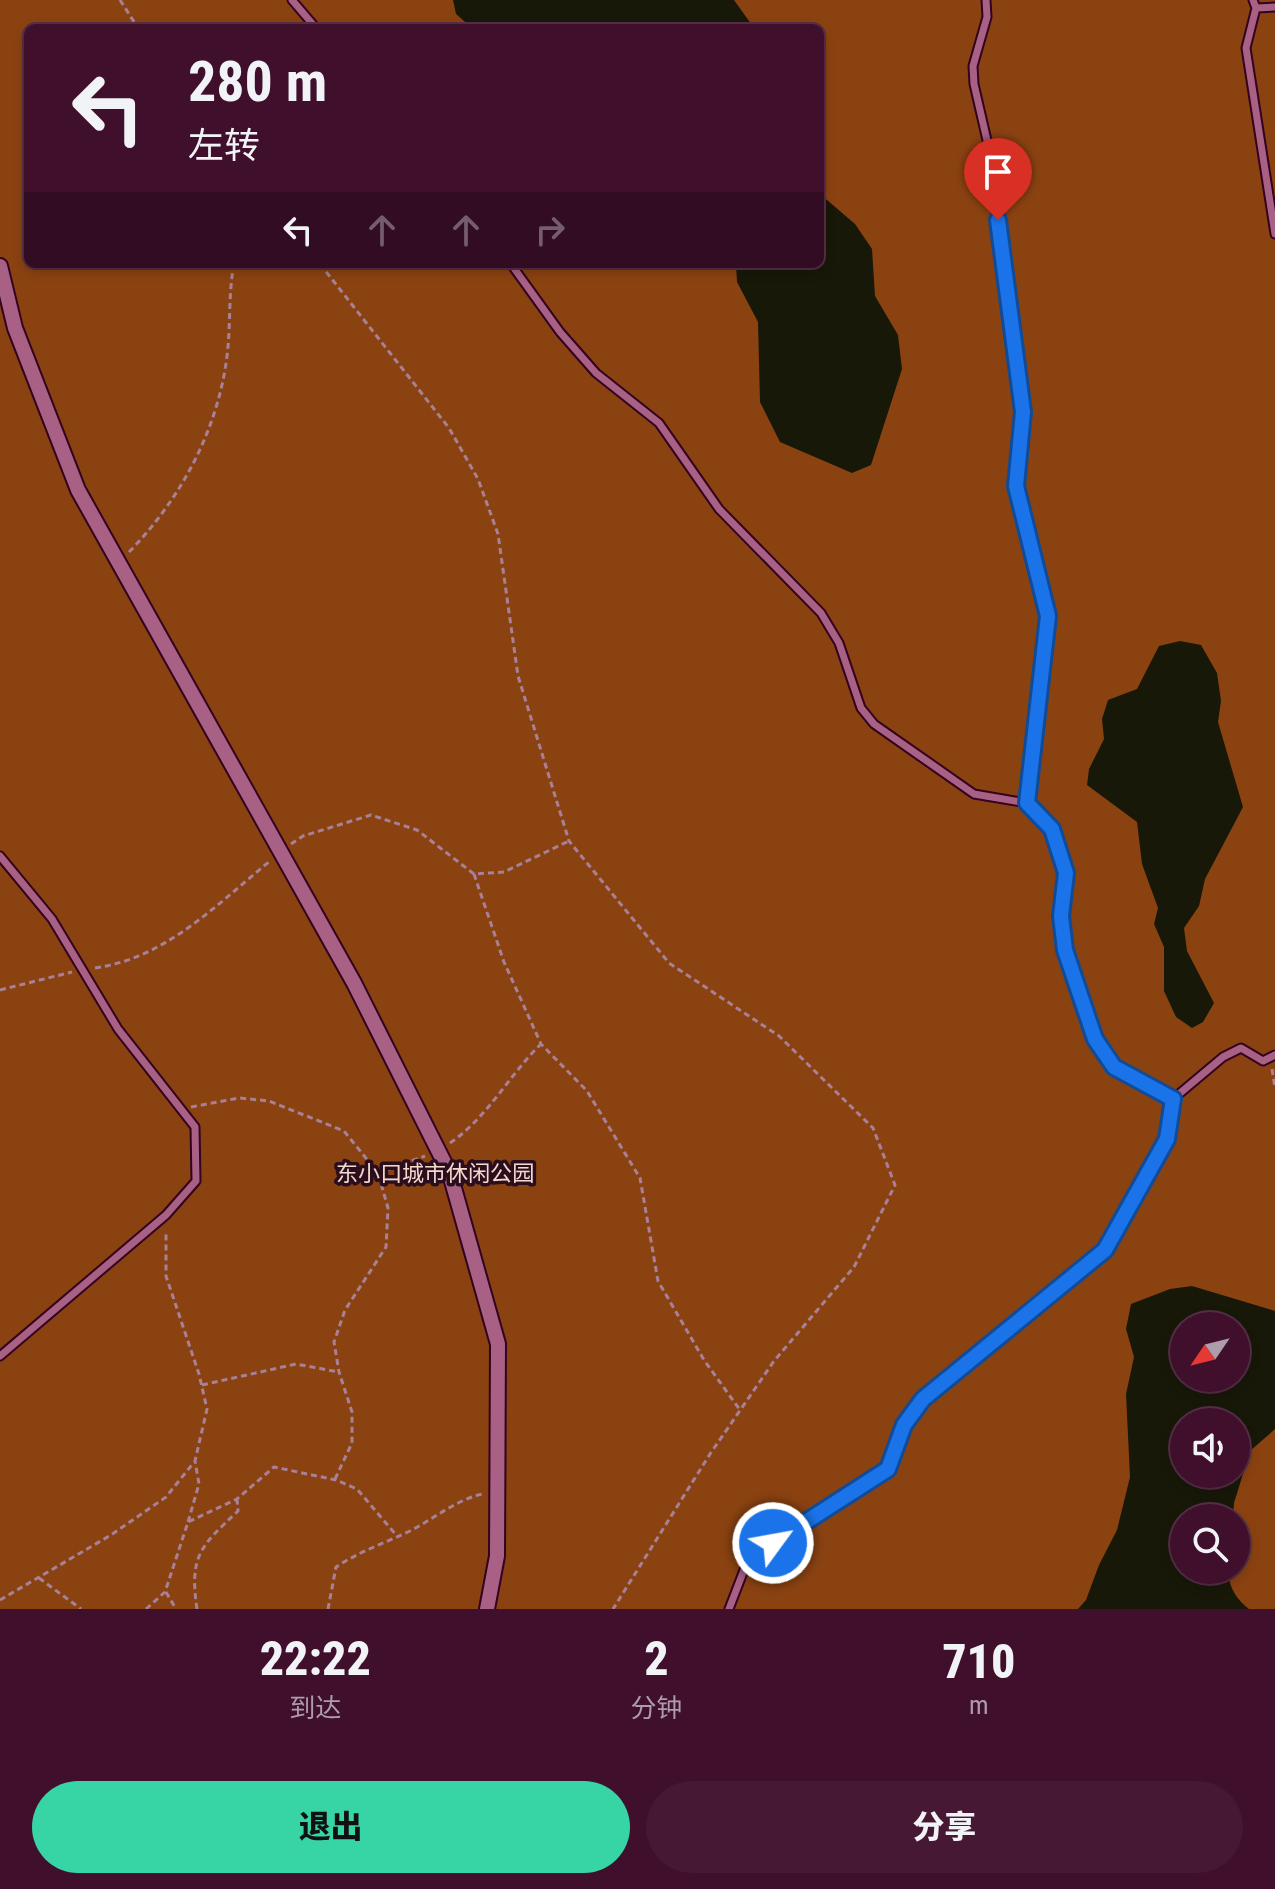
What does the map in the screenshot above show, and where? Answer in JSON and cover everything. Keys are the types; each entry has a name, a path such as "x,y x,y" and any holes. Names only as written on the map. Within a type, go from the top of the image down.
{"street":[{"path":"0,266 15,328 78,490 354,983 450,1174 498,1344 497,1556 487,1609"}],"lane":[{"path":"292,0 313,24"},
{"path":"986,0 987,17 973,66 974,84 992,162 1021,388 1023,412 1016,486 1048,616 1027,803"},
{"path":"1275,7 1254,4 1246,48 1275,234"},
{"path":"514,268 596,373 659,423 719,509 821,613 839,643 861,708 874,724 974,794 1027,803 1052,829 1066,873 1061,916 1065,950 1095,1039 1114,1067 1173,1099"},
{"path":"0,856 52,919 118,1029 195,1127 196,1181 166,1215 0,1356"},
{"path":"729,1609 749,1557 888,1469 904,1425 923,1399 1105,1250 1167,1139 1173,1099 1223,1057 1241,1048 1263,1061 1275,1055"}],"path":[{"path":"120,0 135,24"},
{"path":"119,562 148,533 180,488 212,424 227,356 229,292 233,268"},
{"path":"323,268 449,428 478,479 498,534 518,676 569,841 669,963 779,1036 873,1128 895,1185 854,1267 774,1361 613,1609"},
{"path":"474,874 504,962 541,1044 587,1091 640,1178 658,1281 704,1360 740,1410"},
{"path":"378,1173 438,1151 490,1107 519,1065 541,1044"},
{"path":"1275,1062 1271,1071 1275,1088"},
{"path":"181,1109 239,1098 269,1101 344,1131 378,1173 388,1208 386,1247 345,1310 334,1342 339,1372 352,1412 352,1443 335,1479"},
{"path":"146,1609 165,1592 188,1522 199,1484 195,1461 207,1409 166,1276 166,1215"},
{"path":"202,1385 296,1364 339,1372"},
{"path":"0,1600 166,1497 195,1461"},
{"path":"188,1522 237,1499 274,1467 335,1479 357,1489 397,1536"},
{"path":"328,1609 336,1567 459,1500 497,1490"},
{"path":"197,1609 193,1583 202,1544 238,1511 237,1499"},
{"path":"39,1578 81,1609"},
{"path":"165,1592 176,1609"}],"green space":[{"name":"东小口城市休闲公园","path":"0,0 1275,0 1275,1609 0,1609"}],"shaded area":[{"path":"453,0 734,0 751,24 467,24 456,14"},
{"path":"824,197 855,224 872,249 875,296 898,335 902,369 871,465 852,473 780,442 760,402 758,322 737,282 736,268 824,268"},
{"path":"1180,641 1201,645 1217,673 1221,701 1218,722 1243,807 1205,879 1199,906 1184,928 1187,951 1214,1003 1203,1022 1192,1028 1176,1017 1164,991 1164,947 1154,924 1158,908 1142,864 1137,822 1087,785 1089,769 1104,739 1102,719 1108,700 1137,689 1159,646"},
{"path":"1192,1286 1275,1311 1275,1429 1250,1451 1250,1408 1170,1408 1170,1488 1239,1488 1234,1504 1170,1504 1170,1584 1231,1584 1249,1609 1078,1609 1086,1600 1117,1530 1130,1477 1126,1394 1134,1357 1126,1329 1131,1304 1170,1289"}],"route":[{"path":"773,1543 888,1469 904,1425 923,1399 1105,1250 1167,1139 1173,1099 1114,1067 1095,1039 1071,977 1065,950 1061,916 1066,873 1052,829 1027,803 1048,616 1016,486 1023,412 998,220"}]}
